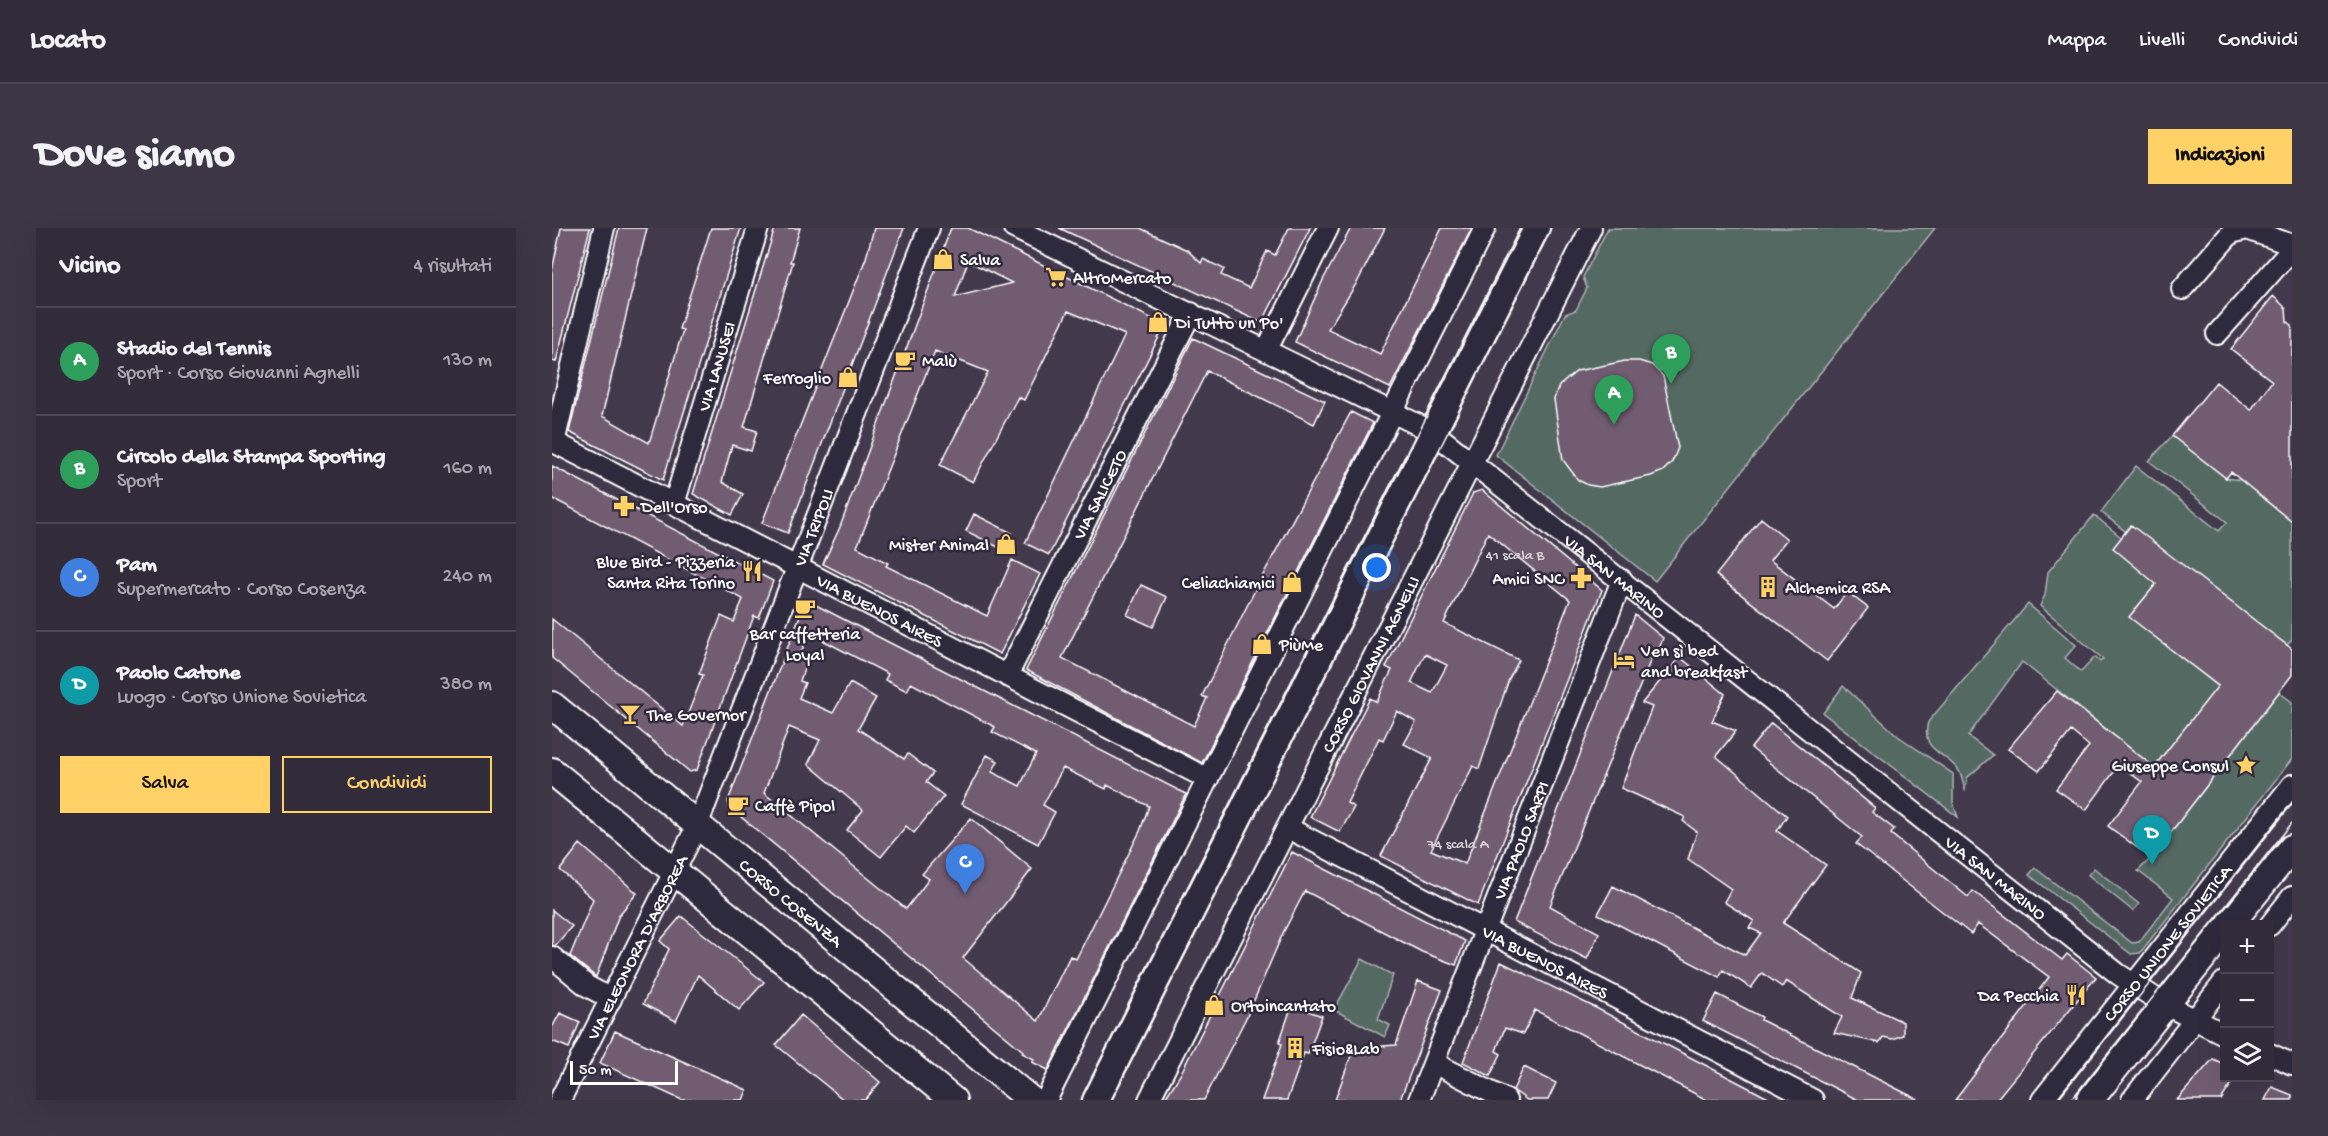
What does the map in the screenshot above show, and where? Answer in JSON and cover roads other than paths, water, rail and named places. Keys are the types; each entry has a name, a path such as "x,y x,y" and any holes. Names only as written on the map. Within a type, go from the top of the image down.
{"main road":[{"path":"1096,1100 1536,228"},
{"name":"CORSO COSENZA","path":"552,705 1031,1100"},
{"path":"552,771 953,1100"},
{"path":"2233,920 2292,848"},
{"name":"CORSO UNIONE SOVIETICA","path":"2090,1100 2220,936"}],"street":[{"path":"553,442 604,228"},
{"name":"VIA LANUSEI","path":"674,504 758,228"},
{"name":"VIA TRIPOLI","path":"697,826 929,228"},
{"name":"VIA SAN MARINO","path":"1014,228 1040,234 1191,313 1433,432 2133,986 2194,1021 2220,1032"},
{"path":"1267,349 1328,228"},
{"path":"1046,1100 1485,228"},
{"name":"CORSO GIOVANNI AGNELLI","path":"1149,1100 1591,228"},
{"path":"2182,290 2230,233 2247,229 2292,247 2217,334"},
{"name":"VIA SALICETO","path":"1007,676 1191,313"},
{"name":"VIA BUENOS AIRES","path":"553,442 1208,779"},
{"name":"VIA PAOLO SARPI","path":"1419,1100 1622,580"},
{"name":"CORSO UNIONE SOVIETICA","path":"2042,1100 2292,785"},
{"name":"VIA ELEONORA D'ARBOREA","path":"560,1100 561,1077 612,999 697,826"},
{"name":"VIA BUENOS AIRES","path":"1288,828 1487,930 1804,1098"},
{"path":"2274,920 2292,897"},
{"path":"552,957 587,986 612,999"},
{"path":"2132,1100 2220,987"},
{"path":"2274,1056 2292,1064"},
{"path":"1434,1063 1506,1100"}],"tram line":[{"path":"1081,1100 1522,228"},
{"path":"1111,1100 1551,228"},
{"path":"2057,1100 2292,804"},
{"path":"2071,1100 2292,823"}],"place":[{"name":"Salva","path":"943,259"},
{"name":"AltroMercato","path":"1056,277"},
{"name":"Di Tutto un Po'","path":"1158,322"},
{"name":"Malù","path":"905,360"},
{"name":"Ferroglio","path":"848,377"},
{"name":"Circolo della Stampa Sporting","path":"1671,384"},
{"name":"Stadio del Tennis","path":"1614,425"},
{"name":"Dell'Orso","path":"624,506"},
{"name":"Mister Animal","path":"1006,544"},
{"name":"Blue Bird - Pizzeria Santa Rita Torino","path":"752,571"},
{"name":"Amici SNC","path":"1581,578"},
{"name":"Celiachiamici","path":"1292,582"},
{"name":"Alchemica RSA","path":"1768,587"},
{"name":"Bar caffetteria Loyal","path":"805,608"},
{"name":"PiùMe","path":"1262,644"},
{"name":"Ven sì bed and breakfast","path":"1624,660"},
{"name":"The Governor","path":"630,714"},
{"name":"Giuseppe Consul","path":"2246,765"},
{"name":"Caffè Pipol","path":"738,805"},
{"name":"Paolo Catone","path":"2152,865"},
{"name":"Pam","path":"965,894"},
{"name":"Da Pecchia","path":"2076,995"},
{"name":"Ortoincantato","path":"1214,1005"},
{"name":"Fisio&Lab","path":"1295,1048"}]}
